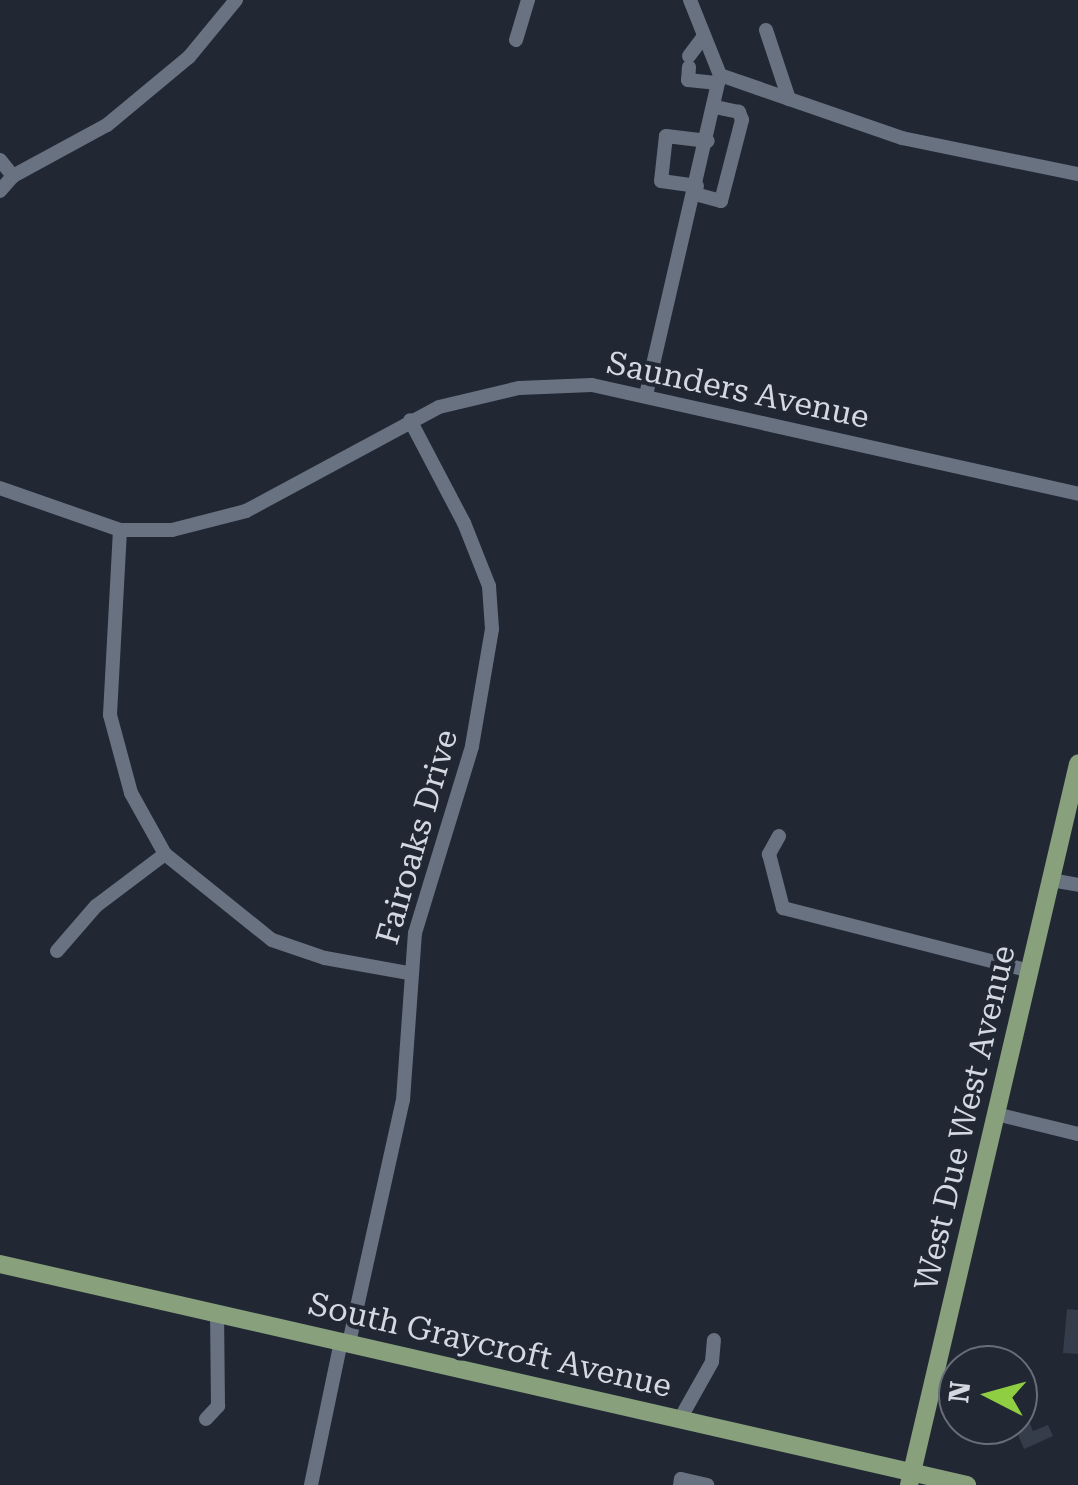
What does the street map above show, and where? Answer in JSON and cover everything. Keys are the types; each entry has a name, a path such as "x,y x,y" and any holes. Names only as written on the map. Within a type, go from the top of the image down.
{"main road":[{"name":"West Due West Avenue","path":"911,1478 1078,766"},
{"name":"South Graycroft Avenue","path":"0,1264 680,1419 911,1478 966,1485"}],"street":[{"path":"0,191 13,176 107,125 189,58 236,0"},
{"path":"516,40 528,0"},
{"path":"646,395 708,141 719,79 690,0"},
{"path":"766,30 789,98"},
{"path":"704,36 689,61 688,80 719,79 789,98 902,138 1078,174"},
{"path":"708,141 666,136 662,181 721,201 742,120 739,112 715,107"},
{"path":"0,160 13,176"},
{"name":"Saunders Avenue","path":"0,488 120,530 172,530 246,512 410,420 472,396 519,388 592,385 1078,494"},
{"name":"Fairoaks Drive","path":"312,1485 403,1100 408,972 480,713 492,629 489,586 464,523 410,420"},
{"path":"120,530 110,715 132,793 165,854 272,940 326,958 408,972"},
{"path":"779,836 770,854 780,902 1030,970"},
{"path":"57,951 96,906 165,854"},
{"path":"1051,880 1078,885"},
{"path":"996,1114 1078,1134"},
{"path":"206,1419 218,1406 217,1313"},
{"path":"680,1419 712,1362 714,1340"},
{"path":"687,1484 707,1485"}],"building":[{"path":"1067,1309 1078,1310 1078,1354 1063,1353"},
{"path":"1048,1425 1053,1436 1038,1443 1038,1429"}]}
